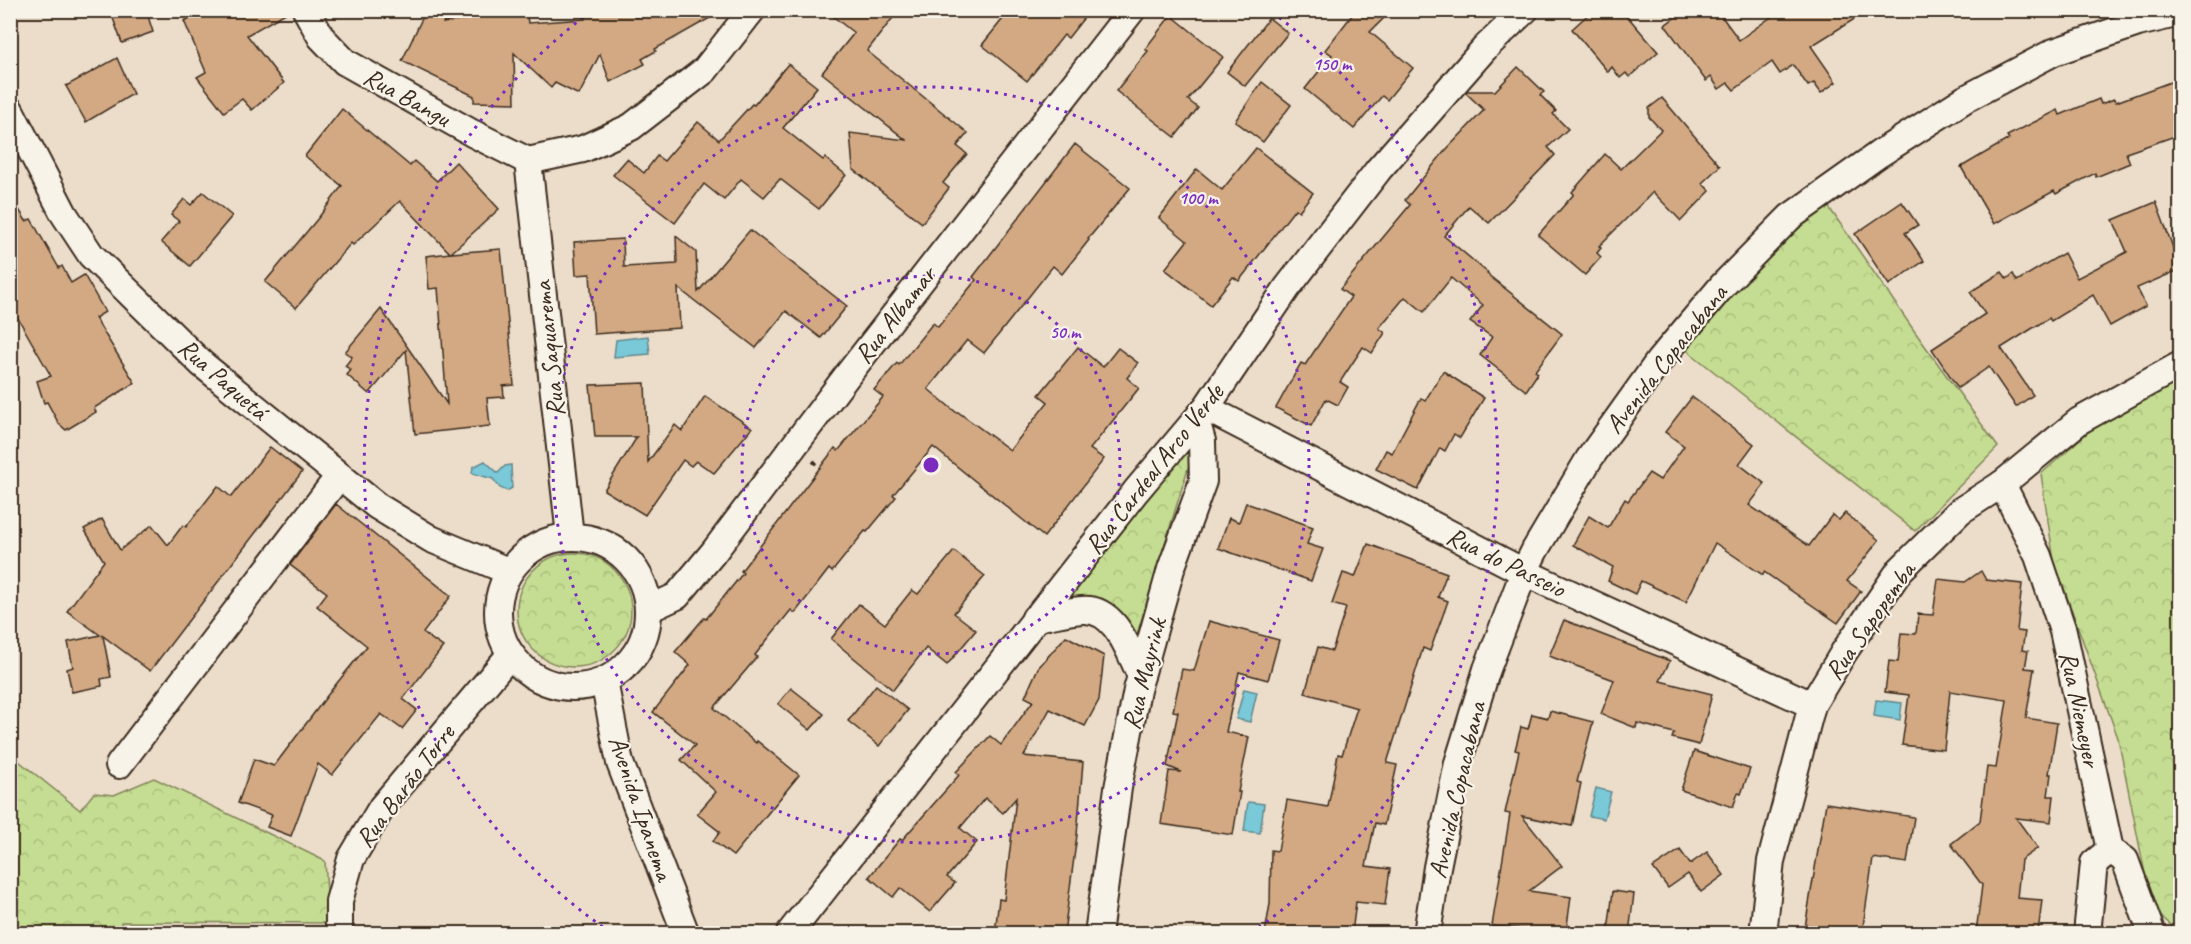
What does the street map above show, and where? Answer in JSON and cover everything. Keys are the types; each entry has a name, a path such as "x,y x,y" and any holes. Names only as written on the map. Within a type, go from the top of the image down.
{"street":[{"name":"Rua Bangu","path":"306,10 321,37 345,62 454,124 528,161"},
{"path":"528,161 583,149 631,127 705,70 752,10"},
{"name":"Rua Albamar","path":"649,609 677,596 713,553 846,377 1132,10"},
{"name":"Rua Cardeal Arco Verde","path":"789,933 1035,618 1201,414 1287,288 1378,169 1485,48 1525,10"},
{"name":"Avenida Copacabana","path":"1427,933 1437,867 1458,763 1487,669 1524,573 1535,550 1589,459 1659,361 1723,285 1790,217 1879,154 1965,99 2054,52 2138,23 2181,13"},
{"name":"Rua Paquetá","path":"10,110 64,214 91,255 202,364 377,506 431,539 508,571"},
{"name":"Rua Saquarema","path":"528,161 570,536"},
{"name":"Rua Sapopemba","path":"1763,933 1771,861 1812,705 1844,652 1900,570 1960,511 2002,484 2079,421 2181,365"},
{"name":"Rua do Passeio","path":"1201,414 1524,573 1812,705"},
{"name":"Rua Mayrink","path":"1098,933 1118,788 1141,676 1171,569 1203,481 1201,414"},
{"path":"119,765 339,476"},
{"name":"Rua Niemeyer","path":"2002,484 2038,556 2063,631 2110,850 2125,860 2152,933"},
{"path":"570,536 594,539 615,549 633,565 644,586 649,609 646,631 637,652 622,669 604,681 584,687 563,687 542,681 524,670 510,655 500,635 496,613 500,591 508,571 520,557 535,546 552,539 570,536"},
{"path":"1035,618 1084,609 1100,614 1112,622 1141,676"},
{"name":"Rua Barão Torre","path":"339,933 339,901 351,859 382,807 510,655"},
{"name":"Avenida Ipanema","path":"604,681 620,763 686,933"},
{"path":"2087,933 2094,863 2110,850"}],"green space":[{"path":"1828,206 1998,447 1915,531 1684,348 1779,244"},
{"path":"2180,378 2180,933 2173,933 2170,924 2152,909 2118,738 2054,561 2041,474 2106,416"},
{"path":"1192,445 1193,452 1134,644 1060,605 1183,446"},
{"path":"574,553 596,557 615,569 627,588 631,610 627,632 615,651 596,663 574,667 552,663 533,651 521,632 517,610 521,588 533,569 552,557"},
{"path":"10,754 80,810 94,793 114,795 154,778 325,861 329,923 121,922 123,933 11,933"}],"water":[{"path":"648,336 650,354 614,357 616,340"},
{"path":"485,461 498,473 505,466 511,465 512,488 507,491 500,488 493,479 472,473 473,467"},
{"path":"1244,689 1257,692 1250,722 1236,719"},
{"path":"1876,700 1902,703 1900,720 1874,716"},
{"path":"1596,788 1611,792 1604,819 1589,816"},
{"path":"1248,802 1264,804 1260,833 1244,831"}],"building":[{"path":"110,10 146,10 153,32 122,43"},
{"path":"209,10 291,10 247,35 284,83 252,110 242,99 224,112 197,77 206,72 184,21"},
{"path":"426,10 448,10 443,23 526,10 528,23 585,19 582,10 631,10 636,17 654,10 724,10 655,49 656,51 642,59 645,64 610,82 600,54 579,95 555,83 551,88 514,53 515,103 474,102 474,96 402,61"},
{"path":"825,10 899,10 867,51 968,133 957,146 967,154 943,183 949,188 922,223 853,169 850,133 906,140 822,73 854,33"},
{"path":"1010,10 1090,10 1068,38 1064,35 1027,81 982,45"},
{"path":"1356,10 1392,10 1370,32 1413,68 1387,100 1382,96 1354,129 1305,89 1332,55 1325,50"},
{"path":"1593,10 1622,10 1658,52 1629,77 1626,73 1620,78 1612,67 1608,72 1572,29"},
{"path":"1685,10 1717,10 1739,40 1781,10 1869,10 1811,46 1836,82 1821,93 1814,83 1808,86 1793,65 1780,74 1772,62 1734,90 1728,83 1719,89 1711,77 1706,81 1665,25"},
{"path":"1171,15 1223,57 1188,100 1198,108 1175,137 1116,91 1148,51 1145,49"},
{"path":"1269,18 1288,33 1245,86 1227,72"},
{"path":"117,58 133,94 86,122 66,86"},
{"path":"788,64 817,87 783,128 846,175 819,209 780,179 764,197 741,179 724,200 704,184 675,223 613,175 627,159 644,173 657,156 664,161 698,122 719,140 752,104 754,105"},
{"path":"1518,67 1544,92 1540,95 1556,111 1553,114 1568,129 1548,147 1555,155 1489,223 1469,206 1444,236 1562,334 1535,371 1538,373 1526,391 1480,355 1492,337 1470,322 1483,305 1451,278 1424,312 1405,297 1379,328 1385,333 1372,353 1363,347 1340,382 1348,387 1338,405 1326,399 1311,426 1276,408 1301,363 1305,365 1351,297 1340,289 1410,205 1405,200 1444,152 1484,110 1466,93 1467,91 1495,91"},
{"path":"2181,78 2181,134 2126,153 2130,163 2096,177 2095,173 2056,194 2054,191 1994,224 1961,167 2009,139 2007,136 2058,110 2060,115 2099,99 2101,104 2114,99 2116,102"},
{"path":"1262,82 1291,105 1263,142 1235,121"},
{"path":"1662,98 1720,166 1702,183 1710,191 1681,221 1653,192 1599,246 1601,248 1597,253 1601,257 1585,275 1538,235 1605,154 1621,169 1661,130 1649,117 1649,108"},
{"path":"342,109 410,166 414,161 437,181 456,162 499,209 451,253 501,249 514,385 503,386 504,397 487,398 490,426 415,434 406,350 369,394 347,375 351,370 345,366 352,357 345,352 381,309 447,404 438,288 429,289 426,256 450,253 400,201 353,245 351,243 296,308 265,282 342,186 305,156"},
{"path":"1075,144 1130,188 1062,274 1053,266 984,353 967,340 928,389 957,413 1010,450 1048,402 1039,395 1078,347 1103,367 1118,348 1138,363 1127,378 1139,388 1090,449 1104,459 1044,537 933,447 893,495 896,497 867,532 865,531 832,572 829,569 795,613 791,610 755,655 757,657 714,708 799,775 733,856 713,841 720,832 697,814 716,792 681,760 695,745 653,712 690,665 675,652 704,618 706,619 743,573 741,571 835,448 838,451 883,397 874,390 897,363 899,365 933,323 938,327 976,280 973,277"},
{"path":"1256,148 1313,193 1299,211 1295,209 1239,281 1233,277 1211,305 1165,269 1187,241 1159,218 1197,169 1222,190"},
{"path":"203,192 232,216 190,266 161,242 179,221 171,215 184,199 191,205"},
{"path":"10,195 26,221 31,219 59,268 62,266 71,283 84,275 105,312 95,318 135,383 94,408 96,412 66,430 59,424 47,402 44,403 37,381 51,376 10,304"},
{"path":"1902,202 1918,225 1905,233 1924,261 1889,285 1855,234"},
{"path":"2156,202 2181,269 2137,288 2146,306 2110,326 2093,295 2051,321 2049,318 2001,348 2033,395 2016,407 1989,367 1958,388 1932,349 1985,314 1970,292 2002,272 2007,279 2013,274 2017,281 2064,253 2077,278 2127,252 2113,220"},
{"path":"750,230 847,306 821,338 786,311 756,348 678,288 680,328 594,334 590,274 576,275 574,242 623,239 624,267 677,264 676,236 696,252 698,292"},
{"path":"1443,371 1484,398 1460,438 1454,434 1445,451 1440,448 1418,490 1376,469 1386,450 1392,453 1421,398 1425,401"},
{"path":"645,383 648,462 675,425 682,431 705,396 752,428 714,473 696,461 691,466 683,460 645,515 604,490 637,437 595,437 590,385"},
{"path":"1692,397 1754,444 1739,464 1765,484 1749,505 1809,546 1832,515 1839,520 1845,513 1879,540 1847,581 1861,591 1838,623 1764,572 1763,575 1715,543 1686,602 1641,581 1635,594 1608,581 1613,567 1573,545 1589,516 1608,528 1625,499 1628,501 1649,473 1660,480 1684,446 1665,432"},
{"path":"270,447 302,472 150,671 103,636 111,677 101,679 102,686 72,692 67,669 73,667 68,642 100,635 67,611 104,561 84,529 102,519 120,550 152,525 168,545 183,525 186,527 218,486 231,497"},
{"path":"1246,503 1313,527 1307,544 1323,549 1311,581 1218,548 1229,518 1239,522"},
{"path":"336,504 451,596 423,633 443,647 403,699 417,710 402,729 381,714 332,775 318,764 291,836 267,827 272,815 238,803 254,759 274,766 367,646 317,606 327,593 290,565"},
{"path":"1368,544 1447,573 1438,597 1448,601 1430,651 1423,648 1387,763 1397,765 1384,825 1375,823 1366,866 1390,869 1385,905 1356,902 1352,933 1265,933 1270,904 1271,850 1278,851 1287,800 1328,807 1338,754 1342,755 1357,708 1305,693 1318,647 1332,651 1346,608 1332,604 1343,573 1355,577"},
{"path":"954,551 985,576 954,613 976,630 947,665 926,648 893,690 831,639 859,604 885,624 912,590 918,594"},
{"path":"1981,571 1986,580 2022,584 2017,631 2025,632 2022,650 2028,651 2025,668 2034,669 2026,718 2057,723 2049,774 2051,774 2048,796 2054,796 2051,822 2016,818 2038,848 2021,860 2017,898 2042,900 2038,933 1976,933 1982,885 1951,844 1980,821 1987,767 1996,768 2007,700 1950,691 1944,750 1902,745 1909,695 1885,692 1889,661 1898,662 1901,633 1916,634 1918,614 1933,615 1938,579 1965,582"},
{"path":"1564,620 1670,661 1660,681 1712,694 1699,745 1672,738 1674,733 1637,723 1636,728 1601,714 1614,680 1549,656"},
{"path":"1209,621 1279,640 1268,680 1239,672 1226,732 1249,737 1238,792 1240,792 1233,835 1161,824 1169,771 1181,772 1167,766 1178,712 1173,711 1182,669 1194,671"},
{"path":"1066,636 1104,656 1099,700 1085,726 1050,709 1024,756 1083,762 1077,835 1064,933 995,933 999,899 1004,900 1016,798 1003,813 985,798 960,828 977,842 947,877 955,883 930,912 900,888 893,897 869,877 900,839 902,840 959,775 956,772 990,736 1001,745 1033,701 1025,697 1038,668"},
{"path":"876,685 908,710 879,746 848,721"},
{"path":"791,688 824,714 810,730 778,704"},
{"path":"1550,711 1593,722 1577,782 1581,783 1572,826 1522,816 1562,866 1529,891 1571,897 1566,933 1492,926 1510,814 1505,813 1519,751 1515,750 1521,727 1528,729 1532,714 1548,718"},
{"path":"1694,751 1750,769 1741,794 1738,793 1733,807 1681,790"},
{"path":"1826,803 1914,817 1907,863 1873,858 1862,933 1804,933"},
{"path":"1680,850 1690,864 1707,852 1724,875 1701,892 1688,874 1668,888 1653,868"},
{"path":"1613,891 1634,894 1629,933 1608,931"}]}
